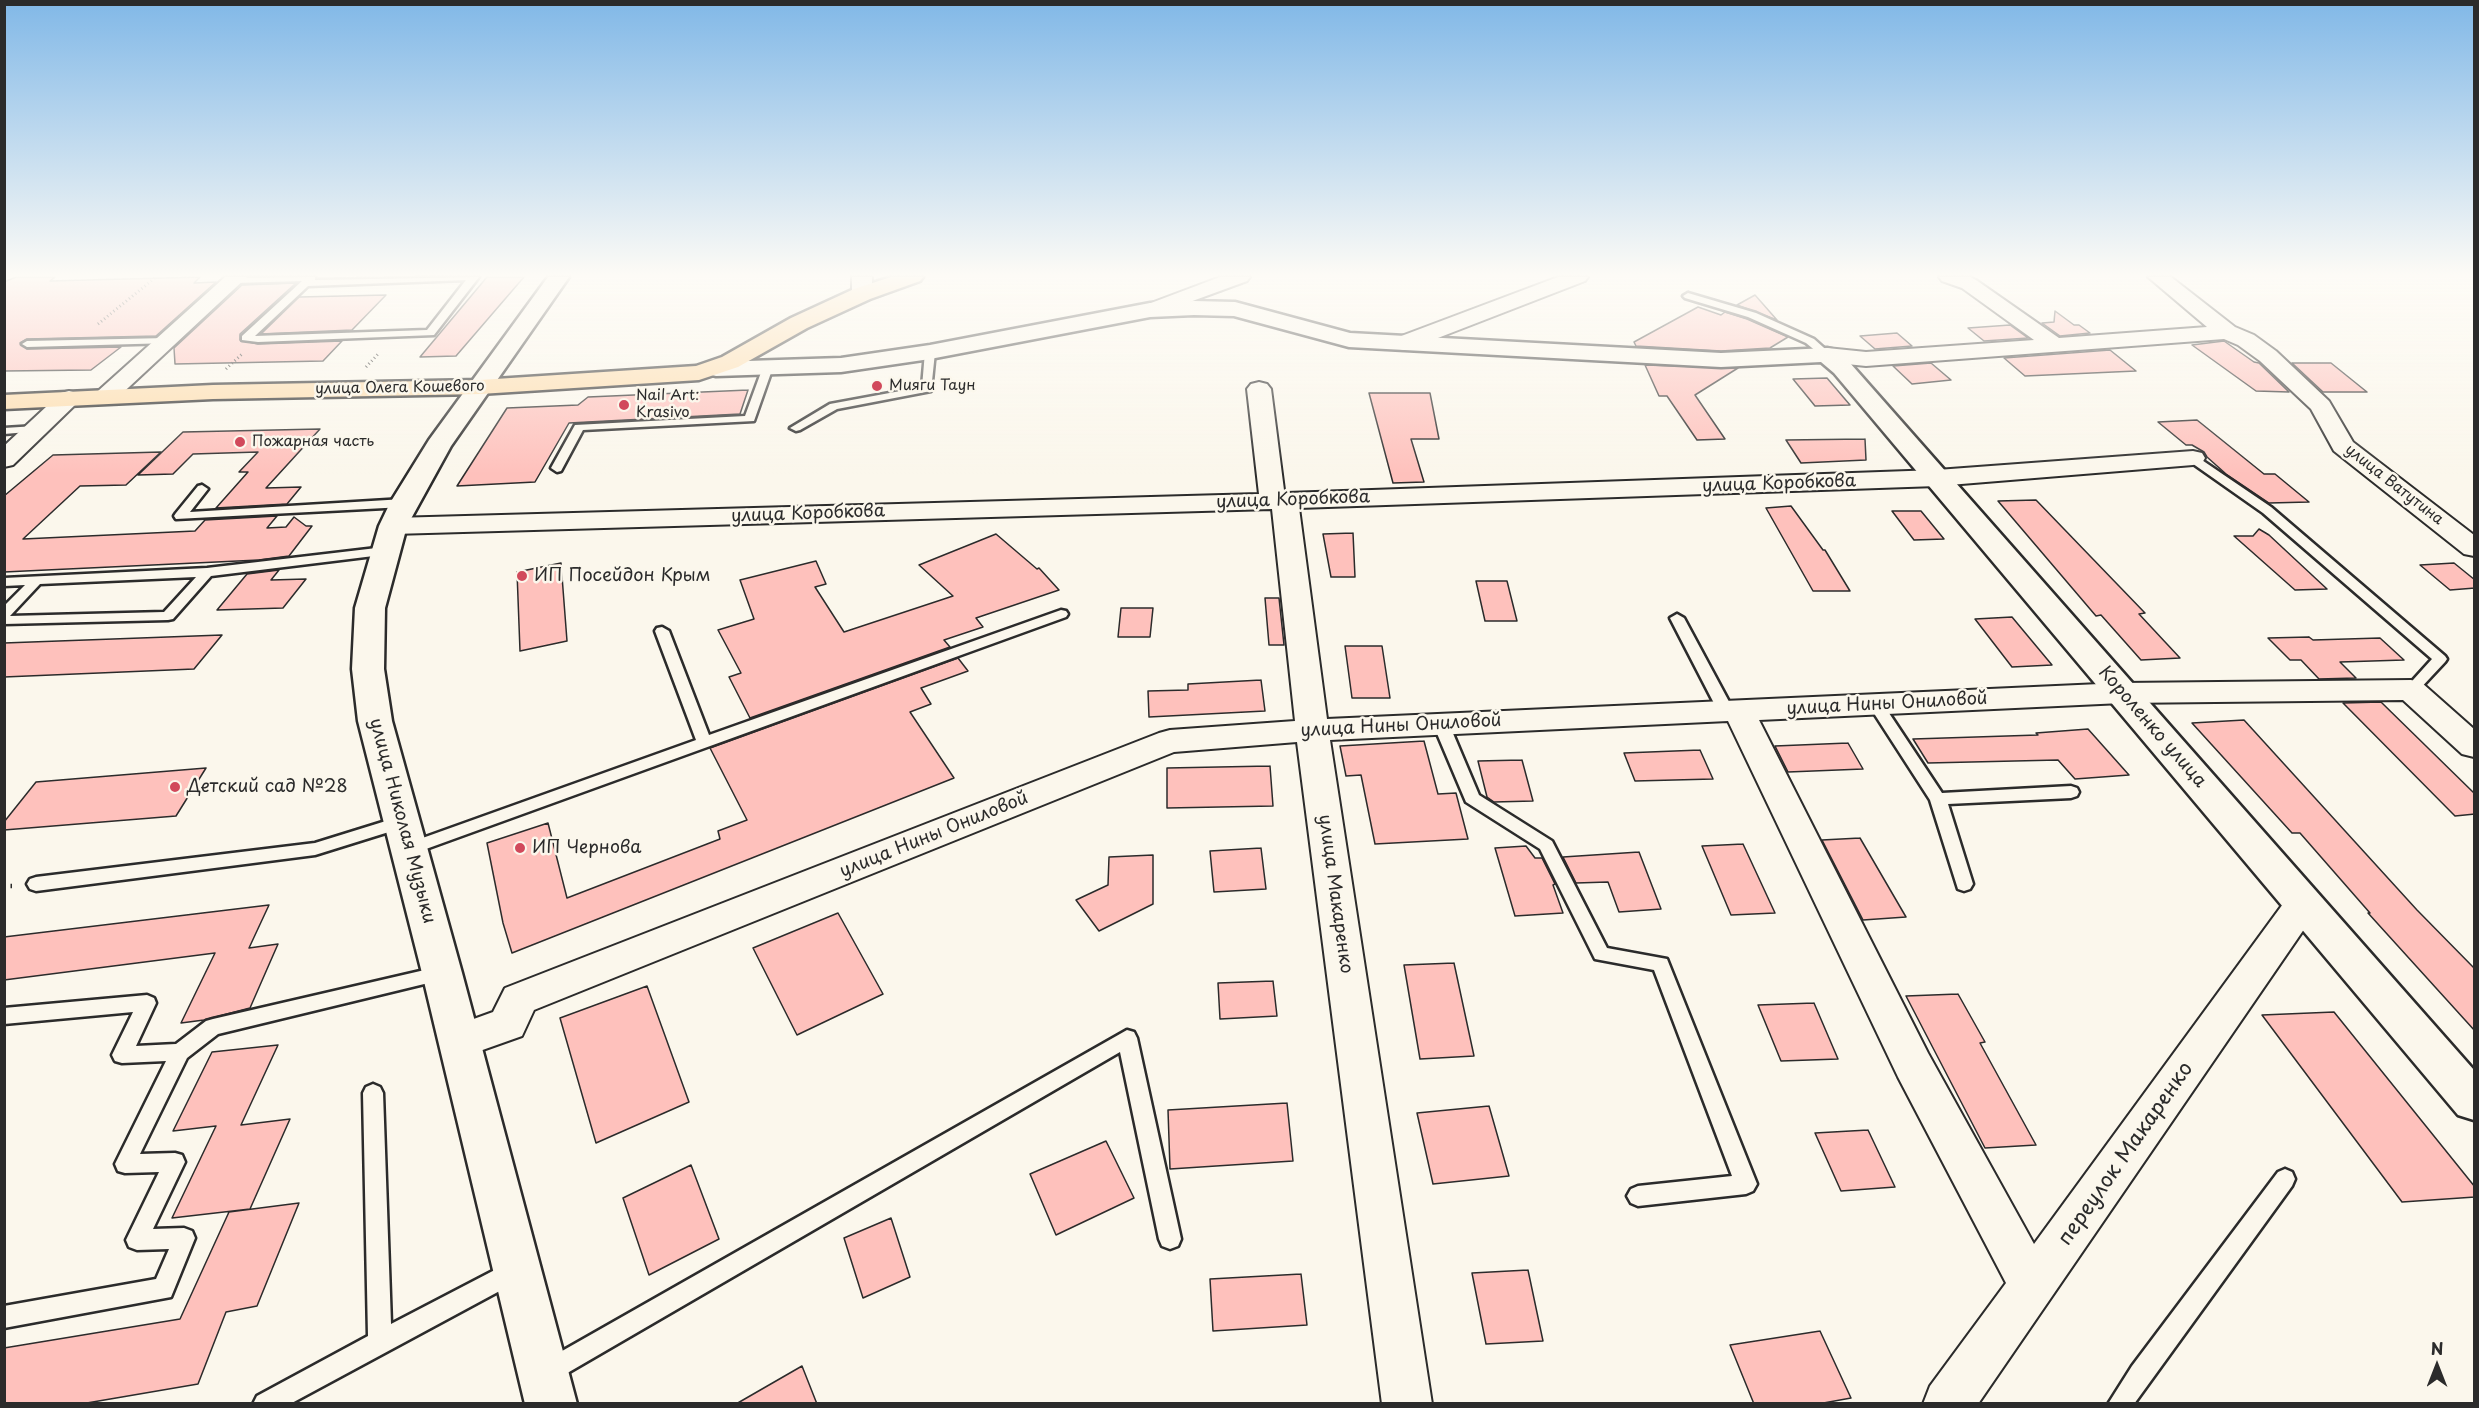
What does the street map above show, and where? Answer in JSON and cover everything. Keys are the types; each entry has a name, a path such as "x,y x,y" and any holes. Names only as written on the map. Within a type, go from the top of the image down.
{"main road":[{"path":"716,369 763,343"},
{"name":"улица Олега Кошевого","path":"4,402 106,396 480,387 681,375 716,369"}],"street":[{"path":"106,396 165,343"},
{"name":"улица Николая Музыки","path":"512,343 438,445 394,527 370,608 368,669 375,721 460,1041 547,1389"},
{"name":"улица Олега Кошевого","path":"716,369 841,365 979,343"},
{"name":"улица Олега Кошевого","path":"1399,343 1721,360 1827,355"},
{"path":"1827,355 1866,358 2085,343"},
{"name":"улица Ватутина","path":"2250,343 2268,356 2321,406 2343,446 2475,548"},
{"name":"Короленко улица","path":"1827,355 1842,368 2475,1101"},
{"name":"улица Макаренко","path":"1259,389 1271,493 1285,505 1312,730 1407,1404"},
{"path":"4,460 69,398"},
{"name":"улица Коробкова","path":"394,527 1280,501 1937,478 2193,458"},
{"path":"2411,690 2475,746"},
{"name":"улица Нины Ониловой","path":"460,1041 508,1024 519,999 1170,741 1312,730 2122,693 2411,690"},
{"path":"1732,711 1913,1065 2032,1286"},
{"name":"переулок Макаренко","path":"1952,1402 2304,903"}],"lane":[{"path":"27,344 88,343"},
{"path":"1813,343 1827,355"},
{"path":"796,428 834,405 927,389 930,352"},
{"path":"557,468 579,427 750,420 768,367"},
{"path":"4,430 36,429"},
{"path":"2193,458 2267,510 2440,659 2411,690"},
{"path":"202,489 180,516 394,527"},
{"path":"4,582 207,572 394,527"},
{"path":"4,620 168,616 207,572"},
{"path":"4,614 37,580"},
{"path":"36,884 315,849 406,835 704,742 1061,614"},
{"path":"1677,618 1732,711"},
{"path":"662,631 704,742"},
{"path":"1876,704 1938,799 1964,884"},
{"path":"1441,724 1472,798 1546,845 1601,954 1661,964 1746,1184 1638,1196"},
{"path":"1938,799 2071,792"},
{"path":"4,1317 163,1289 184,1238 136,1240 175,1162 125,1164 180,1052 213,1027 442,973"},
{"path":"4,1016 147,1003 122,1055 180,1052"},
{"path":"547,1389 1127,1038 1170,1239"},
{"path":"373,1093 380,1343"},
{"path":"2120,1404 2285,1179"},
{"path":"266,1404 517,1270"}],"building":[{"path":"4,343 21,343 27,349 121,347 91,370 4,371"},
{"path":"180,343 340,343 323,361 175,364 174,348"},
{"path":"432,343 467,343 456,356 420,357"},
{"path":"1634,343 1779,343 1770,348 1721,351 1636,346"},
{"path":"1868,343 1908,343 1912,346 1875,349"},
{"path":"2226,343 2259,363 2289,392 2256,391 2192,345"},
{"path":"2110,350 2136,371 2025,376 2004,358"},
{"path":"1931,363 1951,380 1912,384 1893,366"},
{"path":"2292,363 2331,363 2367,392 2323,392"},
{"path":"1645,365 1738,368 1695,395 1725,439 1697,440 1667,396 1659,396"},
{"path":"1827,378 1850,405 1815,406 1793,379"},
{"path":"748,390 740,414 569,423 535,482 457,486 507,408 578,405 588,397"},
{"path":"1369,393 1430,393 1439,439 1411,439 1424,482 1393,483"},
{"path":"2197,420 2264,474 2275,474 2309,502 2269,503 2226,474 2204,452 2192,445 2186,445 2158,422"},
{"path":"320,429 266,488 301,487 287,504 216,508 248,472 239,472 258,452 193,454 173,474 138,475 183,432"},
{"path":"1865,439 1866,460 1801,463 1786,440"},
{"path":"161,452 126,485 80,486 23,539 195,531 205,520 277,516 267,528 286,527 294,517 306,526 312,526 289,556 259,560 4,572 4,496 53,455"},
{"path":"2036,500 2145,613 2139,614 2180,658 2141,660 2101,615 2096,616 1998,501"},
{"path":"1791,506 1825,550 1850,591 1813,591 1766,508"},
{"path":"1892,511 1921,511 1944,539 1914,540"},
{"path":"2259,529 2269,535 2327,589 2295,590 2234,536 2253,536"},
{"path":"1353,533 1355,577 1331,577 1323,534"},
{"path":"996,534 1037,569 1039,568 1059,590 976,618 983,627 944,640 950,647 750,718 729,677 741,673 718,630 754,619 740,580 816,561 826,584 815,587 844,632 953,596 919,565"},
{"path":"561,563 567,641 520,651 517,572"},
{"path":"2454,563 2475,580 2475,588 2450,590 2420,565"},
{"path":"279,570 271,580 306,579 283,608 217,610 247,574"},
{"path":"1476,581 1507,581 1517,621 1485,621"},
{"path":"1265,598 1279,598 1284,645 1269,645"},
{"path":"1121,608 1153,608 1150,637 1118,637"},
{"path":"2012,617 2052,665 2012,667 1975,619"},
{"path":"222,635 194,669 4,677 4,643"},
{"path":"2309,637 2313,640 2380,638 2404,660 2340,662 2356,678 2319,679 2301,660 2290,660 2268,638"},
{"path":"1345,646 1382,646 1390,698 1352,698"},
{"path":"958,658 968,671 921,688 931,704 910,712 954,778 512,953 503,923 487,843 548,823 567,898 720,839 718,831 747,820 710,748"},
{"path":"1261,680 1265,711 1149,717 1148,691 1188,690 1188,684"},
{"path":"2381,702 2475,794 2475,814 2455,816 2343,703"},
{"path":"2244,720 2417,910 2475,969 2475,1031 2368,913 2370,913 2300,833 2292,833 2192,723"},
{"path":"2088,729 2129,775 2075,779 2058,760 1928,763 1913,739 2038,735 2036,733"},
{"path":"1424,741 1438,794 1456,793 1468,839 1375,844 1361,775 1346,776 1340,746"},
{"path":"1848,743 1863,769 1788,772 1775,746"},
{"path":"1700,750 1713,779 1635,781 1624,753"},
{"path":"1522,760 1533,801 1494,802 1487,797 1478,761"},
{"path":"1270,766 1273,806 1167,808 1167,768"},
{"path":"206,768 176,816 4,830 4,822 36,782"},
{"path":"1860,838 1906,917 1863,920 1822,840"},
{"path":"1743,844 1775,913 1731,915 1702,846"},
{"path":"1526,846 1535,858 1542,858 1555,884 1553,885 1563,913 1515,916 1495,848"},
{"path":"1261,848 1266,889 1214,892 1210,851"},
{"path":"1639,852 1661,909 1619,912 1608,882 1576,883 1563,857"},
{"path":"1153,855 1153,904 1099,931 1076,900 1108,885 1109,857"},
{"path":"269,905 249,948 278,944 250,1008 204,1020 181,1023 215,953 4,980 4,937"},
{"path":"838,913 883,994 797,1035 753,948"},
{"path":"1454,963 1474,1056 1420,1059 1404,965"},
{"path":"1273,981 1277,1016 1220,1019 1218,983"},
{"path":"647,986 689,1102 596,1143 560,1018"},
{"path":"1958,994 1985,1042 1980,1043 2036,1145 1985,1148 1906,996"},
{"path":"1814,1003 1838,1059 1781,1061 1758,1005"},
{"path":"2334,1012 2475,1187 2475,1197 2402,1202 2262,1015"},
{"path":"278,1045 241,1125 290,1119 250,1209 172,1218 216,1126 173,1131 212,1052"},
{"path":"1287,1103 1293,1161 1170,1169 1168,1110"},
{"path":"1489,1106 1509,1176 1433,1184 1417,1113"},
{"path":"1868,1130 1895,1187 1841,1191 1815,1133"},
{"path":"1106,1141 1134,1198 1056,1235 1030,1174"},
{"path":"691,1165 719,1239 649,1275 623,1198"},
{"path":"299,1203 257,1306 226,1312 198,1384 81,1404 4,1404 4,1348 180,1319 229,1212"},
{"path":"891,1218 910,1277 863,1298 844,1238"},
{"path":"1528,1270 1543,1341 1486,1344 1472,1273"},
{"path":"1301,1274 1307,1325 1213,1331 1210,1279"},
{"path":"1820,1331 1851,1398 1818,1404 1754,1404 1730,1345"},
{"path":"802,1366 817,1404 736,1404"}],"place":[{"name":"Мияги Таун","path":"877,386"},
{"name":"Nail Art: Krasivo","path":"624,405"},
{"name":"Пожарная часть","path":"240,442"},
{"name":"ИП Посейдон Крым","path":"522,576"},
{"name":"Детский сад №28","path":"175,787"},
{"name":"ИП Чернова","path":"520,848"}]}
